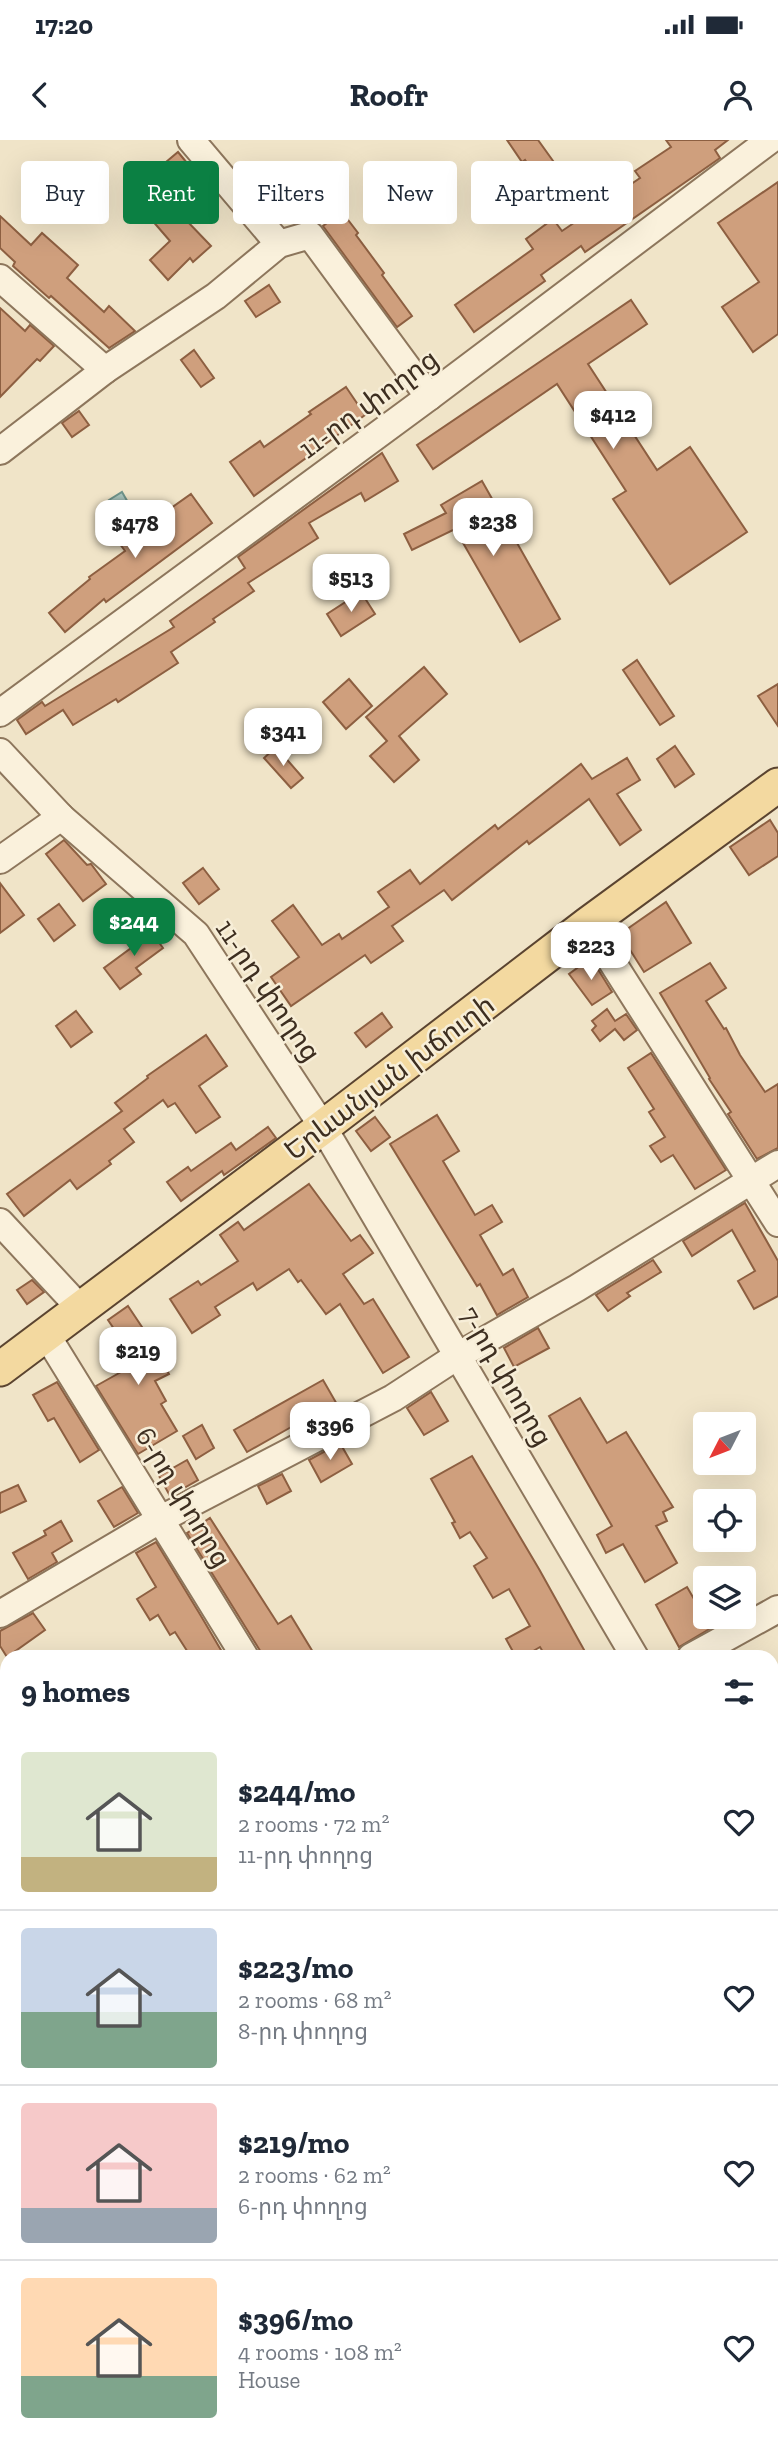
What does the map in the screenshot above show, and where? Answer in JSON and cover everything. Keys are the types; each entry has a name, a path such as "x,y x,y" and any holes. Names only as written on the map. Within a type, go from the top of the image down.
{"main road":[{"name":"Երևանյան խճուղի","path":"0,1369 588,924 778,785"}],"street":[{"path":"191,140 279,244"},
{"name":"11-րդ փողոց","path":"0,713 429,397 770,140"},
{"path":"0,451 105,370 216,296 279,244 310,234 429,397"},
{"path":"0,278 105,370"},
{"name":"11-րդ փողոց","path":"0,752 61,817 196,934 323,1127"},
{"path":"0,860 61,817"},
{"path":"588,924 778,1223"},
{"name":"7-րդ փողոց","path":"323,1127 631,1650"},
{"path":"0,1614 162,1519 393,1398 458,1355 577,1288 778,1164"},
{"path":"0,1222 80,1308"},
{"name":"6-րդ փողոց","path":"46,1334 241,1650"},
{"path":"704,1650 778,1609"}],"water":[{"path":"122,492 133,511 120,518 109,500"}],"building":[{"path":"507,140 538,140 553,161 525,160 521,161"},
{"path":"666,140 728,140 715,150 720,158 633,219 633,183 640,178 635,171 671,147"},
{"path":"178,152 185,161 167,161"},
{"path":"778,182 778,334 753,352 722,307 759,282 718,223"},
{"path":"0,216 31,245 42,233 78,265 67,278 104,312 109,306 135,331 109,348 51,296 49,298 13,266 15,262 0,248"},
{"path":"349,221 384,273 382,275 412,316 397,327 323,226 349,224"},
{"path":"155,224 190,224 211,246 193,262 190,258 168,280 150,260 170,241"},
{"path":"546,224 557,224 562,231 572,224 625,224 585,252 581,246 541,275 545,281 474,332 455,305 533,249 526,239"},
{"path":"269,285 280,302 256,317 245,301"},
{"path":"631,300 647,324 588,364 657,470 690,447 747,532 670,584 613,499 626,491 557,384 433,469 417,445"},
{"path":"0,308 25,331 30,325 54,346 40,361 37,359 0,397"},
{"path":"194,350 214,378 201,387 181,360"},
{"path":"346,387 365,415 254,496 230,462 260,441 264,447"},
{"path":"79,411 89,425 72,437 62,423"},
{"path":"382,453 398,481 365,501 361,493 309,523 318,538 248,583 254,591 171,652 178,663 118,702 116,699 73,725 63,710 26,734 17,720 42,702 45,706 174,627 170,621 245,568 238,557"},
{"path":"482,481 560,619 520,642 455,529 412,550 404,534 446,513 441,505"},
{"path":"191,494 212,523 106,602 104,599 65,632 49,613 90,579 89,577 125,551 120,544"},
{"path":"361,592 375,614 341,636 327,614"},
{"path":"637,660 674,716 660,725 623,670"},
{"path":"424,667 447,694 399,736 419,760 394,782 370,756 387,741 366,717"},
{"path":"349,679 372,706 346,729 323,702"},
{"path":"778,684 778,726 758,696"},
{"path":"675,746 694,774 675,787 657,759"},
{"path":"276,747 303,778 291,788 264,758"},
{"path":"627,758 640,780 617,794 641,830 620,845 589,799 529,844 527,841 452,900 444,890 392,926 403,941 371,963 365,955 291,1006 271,977 299,957 272,921 293,905 322,945 339,934 342,939 389,907 378,892 410,870 420,884 495,825 498,829 581,764 592,779"},
{"path":"770,820 778,833 778,856 749,875 730,847"},
{"path":"64,840 87,865 91,864 106,884 83,901 46,854"},
{"path":"203,868 219,889 199,904 183,883"},
{"path":"0,883 24,915 0,933"},
{"path":"666,902 691,943 644,972 620,934"},
{"path":"59,904 75,925 54,941 38,919"},
{"path":"147,926 163,948 136,968 141,974 120,989 104,968 131,948 126,942"},
{"path":"591,958 612,992 592,1005 569,974"},
{"path":"710,963 726,988 706,1001 765,1092 778,1084 778,1148 757,1159 728,1114 731,1112 660,993"},
{"path":"607,1009 615,1021 626,1014 637,1030 624,1040 615,1029 600,1041 592,1030 596,1026 592,1021"},
{"path":"76,1011 92,1032 71,1047 56,1026"},
{"path":"382,1013 392,1027 366,1047 355,1033"},
{"path":"206,1035 227,1066 199,1086 220,1117 196,1133 175,1103 168,1107 163,1100 124,1129 134,1142 109,1161 111,1164 77,1189 70,1180 24,1216 7,1194 122,1111 115,1103 148,1078 147,1076"},
{"path":"651,1053 726,1170 695,1189 673,1155 661,1162 650,1146 665,1137 649,1112 654,1109 628,1068"},
{"path":"437,1115 459,1151 443,1161 475,1215 492,1205 502,1222 480,1235 503,1275 513,1269 528,1297 497,1315 390,1144"},
{"path":"375,1117 390,1137 371,1151 356,1131"},
{"path":"268,1127 276,1138 224,1175 222,1171 181,1201 167,1182 188,1167 191,1171 231,1143 236,1150"},
{"path":"309,1184 351,1241 360,1235 373,1253 343,1274 364,1304 373,1299 409,1357 383,1373 340,1304 326,1314 301,1280 298,1282 289,1269 257,1290 253,1283 215,1307 220,1315 192,1333 170,1299 198,1281 201,1285 238,1261 220,1235 238,1222 244,1230"},
{"path":"745,1203 778,1261 778,1296 754,1309 738,1281 755,1271 732,1230 692,1256 683,1241"},
{"path":"653,1260 661,1272 627,1293 630,1296 608,1311 596,1295"},
{"path":"32,1280 44,1292 27,1304 17,1290"},
{"path":"128,1306 169,1374 155,1381 166,1401 161,1404 177,1431 138,1454 96,1386 137,1363 108,1320"},
{"path":"538,1328 549,1348 514,1367 504,1348"},
{"path":"323,1380 338,1406 296,1431 293,1426 247,1452 234,1430"},
{"path":"57,1382 99,1450 80,1462 54,1418 48,1421 33,1395"},
{"path":"431,1392 448,1421 424,1435 407,1408"},
{"path":"580,1398 607,1443 626,1432 673,1507 663,1512 667,1521 656,1526 677,1563 645,1582 623,1544 606,1553 597,1535 612,1526 549,1416"},
{"path":"202,1425 214,1448 196,1459 183,1436"},
{"path":"340,1443 352,1464 321,1482 309,1460"},
{"path":"472,1456 584,1650 542,1650 540,1647 535,1650 512,1650 506,1639 530,1626 509,1589 493,1598 474,1566 487,1558 470,1532 460,1538 452,1523 455,1522 431,1479"},
{"path":"187,1460 198,1480 170,1496 159,1476"},
{"path":"282,1474 291,1491 267,1504 258,1486"},
{"path":"18,1485 26,1501 0,1513 0,1493"},
{"path":"122,1487 138,1513 114,1527 98,1501"},
{"path":"210,1518 278,1624 291,1616 312,1650 260,1650 187,1533"},
{"path":"61,1521 72,1541 52,1553 57,1562 28,1579 13,1553 46,1535 44,1531"},
{"path":"156,1542 221,1650 187,1650 175,1632 170,1635 158,1615 150,1620 137,1599 156,1587 136,1553"},
{"path":"687,1587 693,1597 693,1629 709,1629 679,1647 656,1605"},
{"path":"33,1613 45,1630 17,1650 3,1650 0,1631"}]}
